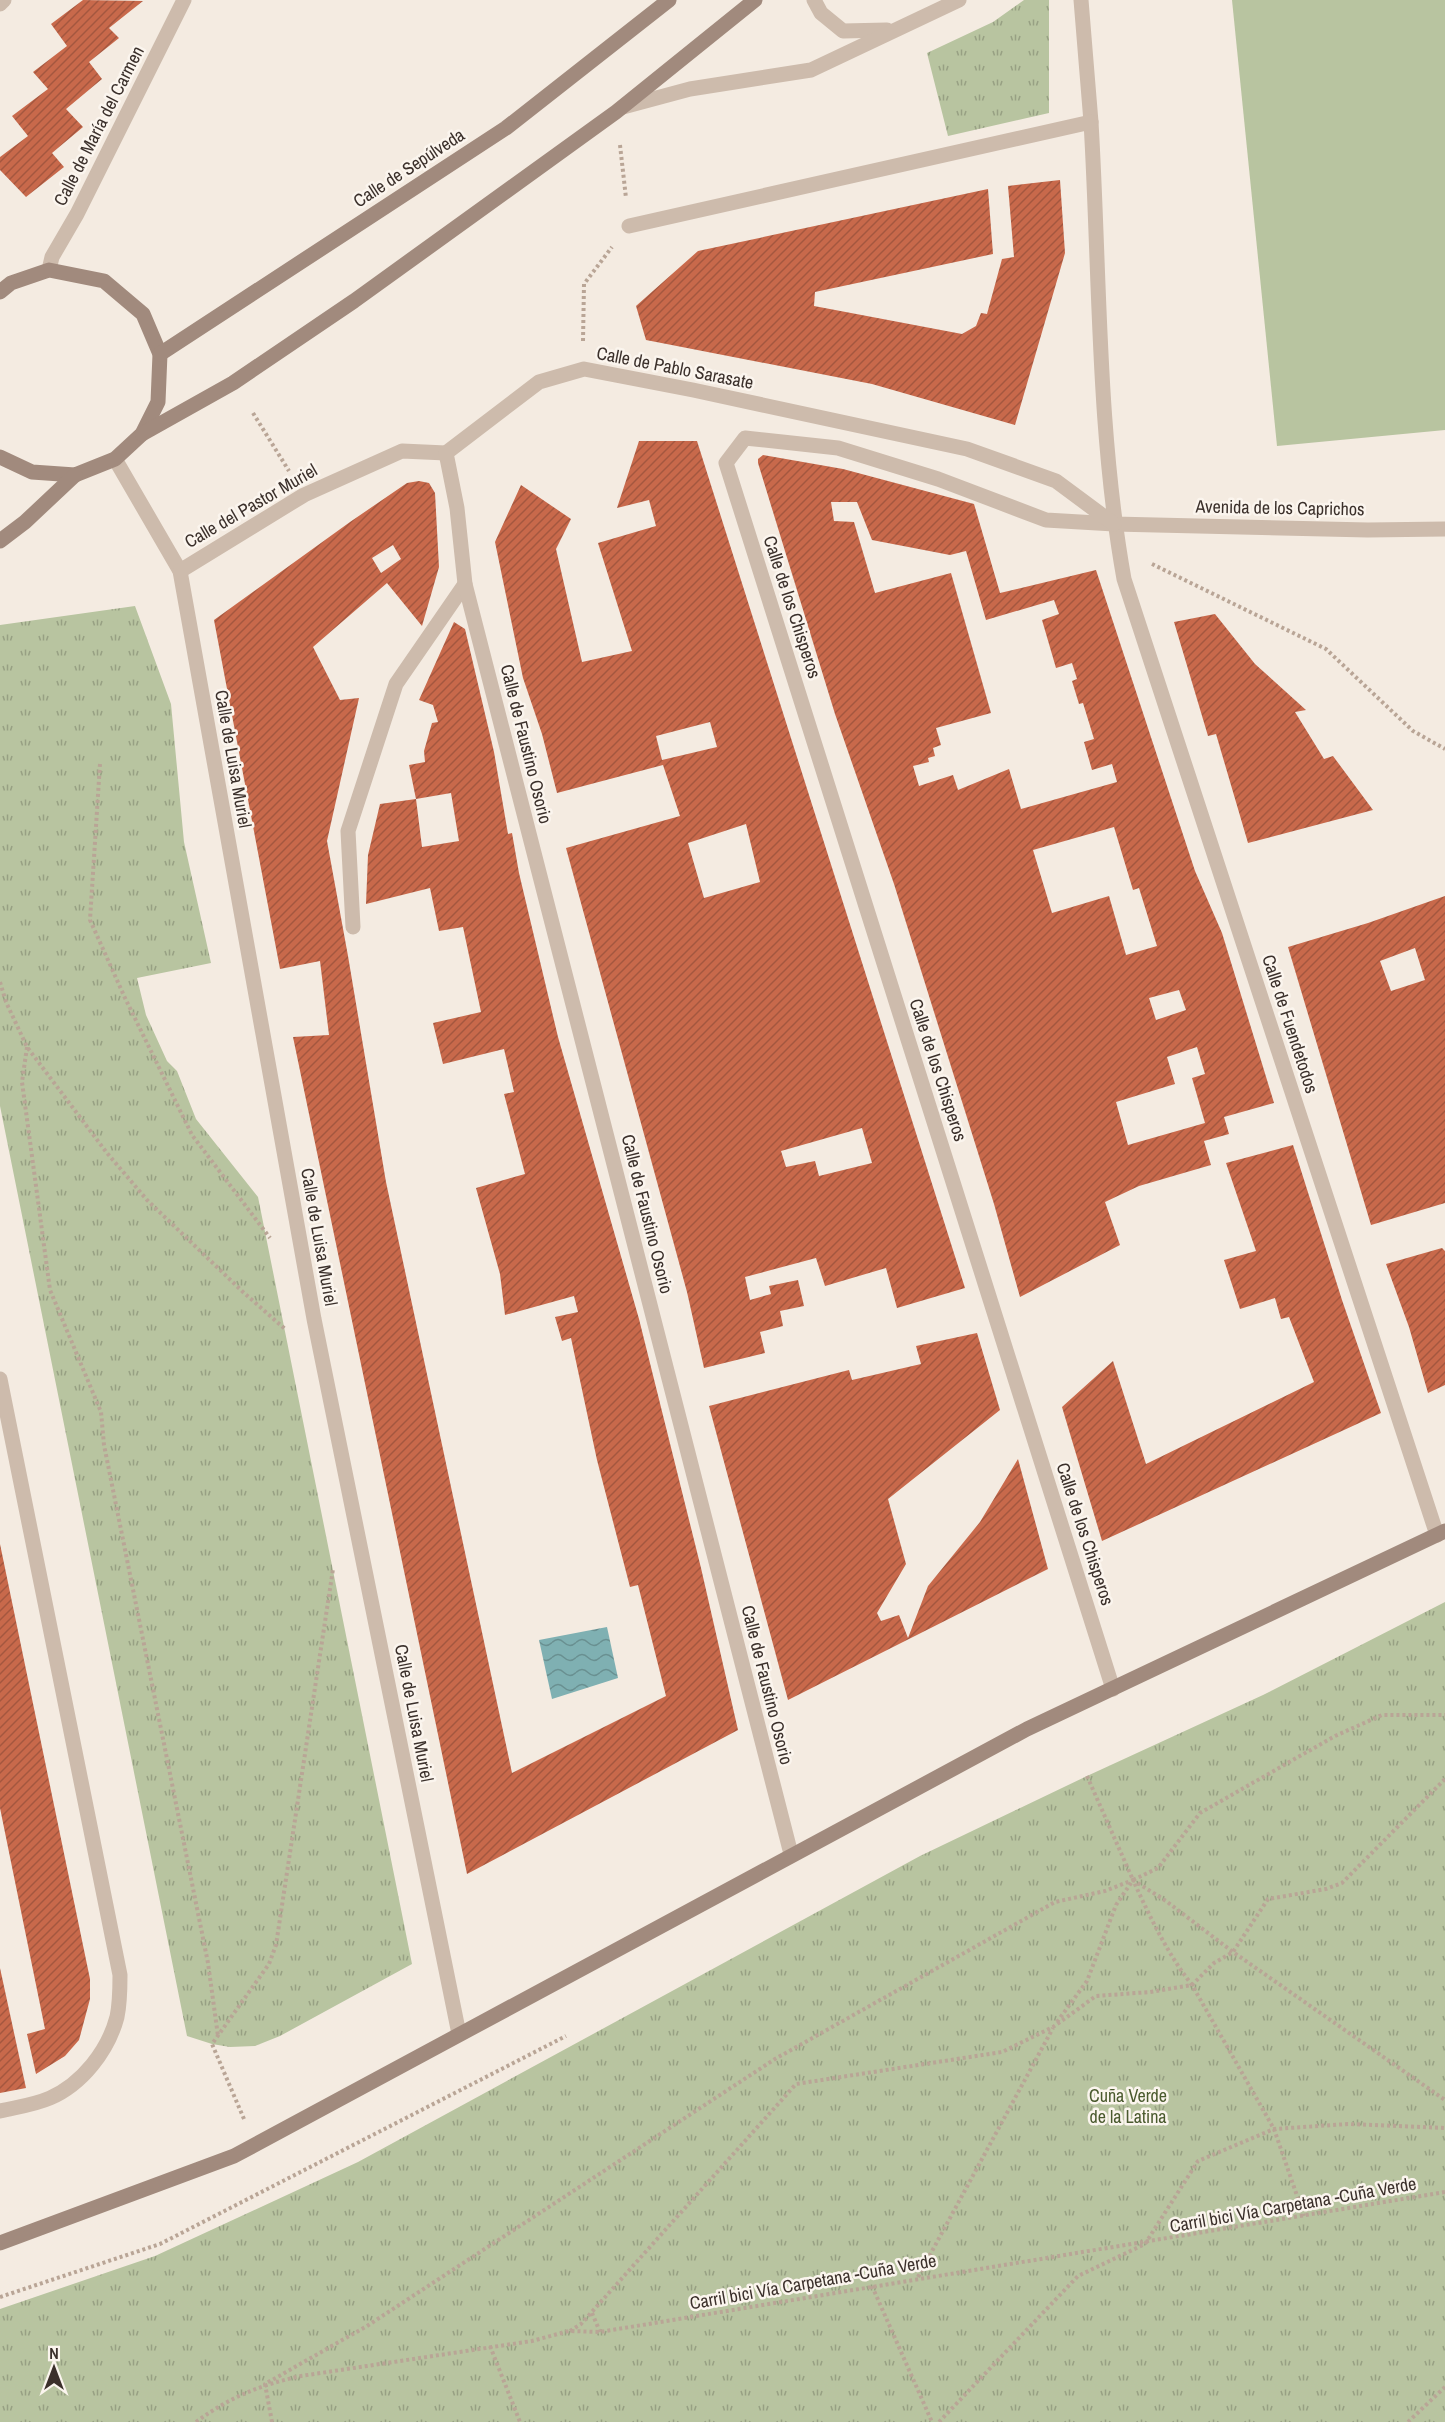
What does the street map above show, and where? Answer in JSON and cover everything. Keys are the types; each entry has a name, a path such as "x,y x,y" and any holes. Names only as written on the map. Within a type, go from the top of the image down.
{"street":[{"path":"0,4 4,0"},
{"name":"Calle de María del Carmen","path":"49,270 52,258 77,214 184,0"},
{"name":"Calle de Sepúlveda","path":"160,354 506,128 669,0"},
{"path":"0,541 75,475 115,459 142,434 233,383 354,301 620,109 755,0"},
{"path":"814,0 821,13 843,31 893,30"},
{"path":"620,109 690,89 811,70 958,0"},
{"path":"1081,0 1091,122 1100,340 1114,524"},
{"path":"629,226 1091,122"},
{"path":"0,292 11,283 49,270 104,281 143,314 160,354 158,402 142,434"},
{"name":"Calle de Pablo Sarasate","path":"446,453 539,382 584,369 967,449 1056,481 1114,524"},
{"name":"Calle de los Chisperos","path":"1113,1689 726,463 745,438 838,447 938,479 1046,520 1114,524"},
{"name":"Calle del Pastor Muriel","path":"180,571 304,495 402,452 446,453"},
{"path":"354,927 348,831 396,684 465,584 457,508 446,453"},
{"path":"0,457 32,472 75,475"},
{"name":"Calle de Luisa Muriel","path":"115,459 180,571 306,1275 459,2034"},
{"name":"Avenida de los Caprichos","path":"1114,524 1368,530 1445,529"},
{"name":"Calle de Fuendetodos","path":"1114,524 1124,579 1441,1533"},
{"name":"Calle de Faustino Osorio","path":"465,584 791,1854"},
{"path":"0,1378 120,1975 117,2017 100,2054 86,2072 70,2087 50,2098 0,2111"},
{"path":"0,2243 234,2156 1038,1723 1441,1533"}],"path":[{"path":"584,369 584,284 629,226 620,109"},
{"path":"253,413 304,495"},
{"path":"1147,559 1155,567 1326,649 1413,731 1445,748"},
{"path":"100,764 90,920 125,998 192,1135 266,1234 306,1275"},
{"path":"0,982 6,1002 27,1047 107,1153 147,1200 285,1329"},
{"path":"27,1047 22,1082 50,1290 101,1412 104,1444 208,1963 218,2036"},
{"path":"255,2144 212,2044 269,1964 276,1945 333,1569"},
{"path":"272,2422 265,2384 367,2326 775,2059 1055,1902 1105,1891 1158,1868 1200,1813 1335,1736 1382,1715 1445,1715"},
{"path":"1087,1776 1150,1918 1178,1968 1192,1985 1274,2129 1305,2217"},
{"path":"569,2331 581,2324 796,2084 1002,2052 1053,2027 1096,1996 1150,1992 1192,1985 1214,1963 1233,1952 1268,1899 1342,1884 1445,1779"},
{"path":"1133,1880 1166,1901 1233,1952 1445,2100"},
{"path":"917,2278 1053,2027 1087,1981 1116,1905 1133,1880"},
{"path":"0,2297 160,2244 566,2036"},
{"path":"939,2422 1078,2276 1144,2244 1198,2161 1274,2129 1348,2124 1445,2128"},
{"name":"Carril bici Vía Carpetana -Cuña Verde","path":"196,2422 240,2395 265,2384 301,2376 532,2341 569,2331 600,2332 917,2278 1144,2244 1445,2192"},
{"path":"872,2286 932,2422"},
{"path":"591,2312 600,2332"},
{"path":"490,2346 520,2422"},
{"path":"1408,2422 1445,2386"}],"green space":[{"path":"1024,0 1049,0 1049,113 948,136 927,53 993,22"},
{"path":"1232,0 1445,0 1445,430 1277,446"},
{"path":"135,606 171,704 184,842 211,963 137,978 146,1015 167,1061 177,1071 196,1119 258,1197 412,1964 280,2036 255,2046 230,2047 187,2036 0,1106 0,625"},
{"name":"Cuña Verde de la Latina","path":"1445,1602 1445,2422 0,2422 0,2309 155,2256 358,2162 920,1856 1263,1695"}],"water":[{"path":"607,1627 618,1678 552,1699 539,1640"}],"building":[{"path":"83,0 143,1 109,28 119,38 89,62 102,79 66,109 83,127 52,153 64,167 26,197 0,170 0,157 28,136 12,116 48,89 33,72 67,46 51,24"},
{"path":"1060,180 1065,253 1015,425 872,384 646,340 636,306 698,251 988,189 993,254 815,292 814,306 962,334 976,326 981,313 987,314 1002,259 1014,257 1008,186"},
{"path":"639,441 697,441 965,1288 897,1308 886,1268 825,1286 816,1258 745,1277 750,1300 771,1294 769,1286 798,1280 804,1306 780,1311 783,1326 760,1332 765,1353 704,1368 687,1292 566,848 680,816 663,765 557,793 542,734 523,678 495,542 521,485 571,519 556,549 582,662 632,651 598,543 656,526 649,500 617,508","holes":["710,722 717,747 662,760 656,736","746,824 760,882 704,898 688,843","862,1128 872,1163 819,1176 815,1161 786,1167 781,1151"]},
{"path":"763,455 843,469 974,504 1000,593 1096,570 1195,871 1222,933 1274,1103 1224,1117 1229,1134 1204,1141 1211,1165 1139,1186 1105,1202 1120,1245 1020,1297 994,1204 894,884 835,714 758,459","holes":["831,502 857,502 872,540 950,555 966,551 986,620 1054,600 1059,614 1042,620 1056,668 1072,663 1077,679 1072,681 1079,704 1083,703 1094,739 1084,742 1092,770 1112,764 1117,782 1021,809 1009,769 958,790 953,775 919,786 913,766 929,762 928,758 935,756 933,748 941,745 936,728 991,713 951,573 875,593 854,522 834,521","1114,827 1133,890 1139,888 1157,946 1126,955 1109,896 1052,913 1033,850","1179,990 1186,1010 1156,1020 1149,998","1197,1047 1205,1074 1192,1078 1205,1123 1128,1145 1116,1102 1175,1084 1167,1057"]},
{"path":"419,481 429,483 435,493 439,567 422,626 387,583 313,647 340,700 359,698 327,841 386,1182 512,1773 666,1696 638,1585 630,1587 597,1460 571,1338 562,1341 555,1317 578,1312 574,1296 505,1315 500,1274 476,1188 525,1174 504,1094 514,1092 504,1049 443,1064 433,1023 481,1012 463,927 439,931 430,888 366,904 368,855 380,804 416,799 409,765 425,762 424,751 432,723 438,722 433,705 419,700 454,622 465,629 494,752 508,834 512,833 519,873 558,1037 639,1319 701,1568 738,1730 467,1874 293,1037 329,1035 320,961 280,969 214,620 407,483","holes":["393,545 401,559 381,573 372,558","451,793 459,841 422,847 416,799"]},
{"path":"1215,614 1255,664 1306,710 1295,712 1324,759 1333,756 1373,810 1248,843 1216,734 1208,736 1174,622"},
{"path":"1445,896 1445,1203 1371,1225 1288,947 1368,923","holes":["1415,948 1425,980 1391,991 1380,961"]},
{"path":"1293,1145 1342,1300 1381,1413 1102,1541 1062,1407 1113,1361 1146,1464 1314,1382 1289,1317 1281,1319 1275,1298 1240,1309 1224,1260 1256,1251 1226,1163"},
{"path":"1442,1248 1445,1251 1445,1385 1428,1393 1409,1327 1386,1264"},
{"path":"977,1333 1000,1410 888,1499 906,1564 877,1613 881,1621 899,1615 908,1638 928,1586 980,1522 1018,1459 1048,1569 788,1700 709,1406 849,1370 852,1380 921,1364 916,1346"},
{"path":"0,1544 90,1979 90,1999 79,2040 65,2056 36,2074 27,2034 45,2029 0,1808"},
{"path":"0,1968 26,2088 0,2093"}]}
